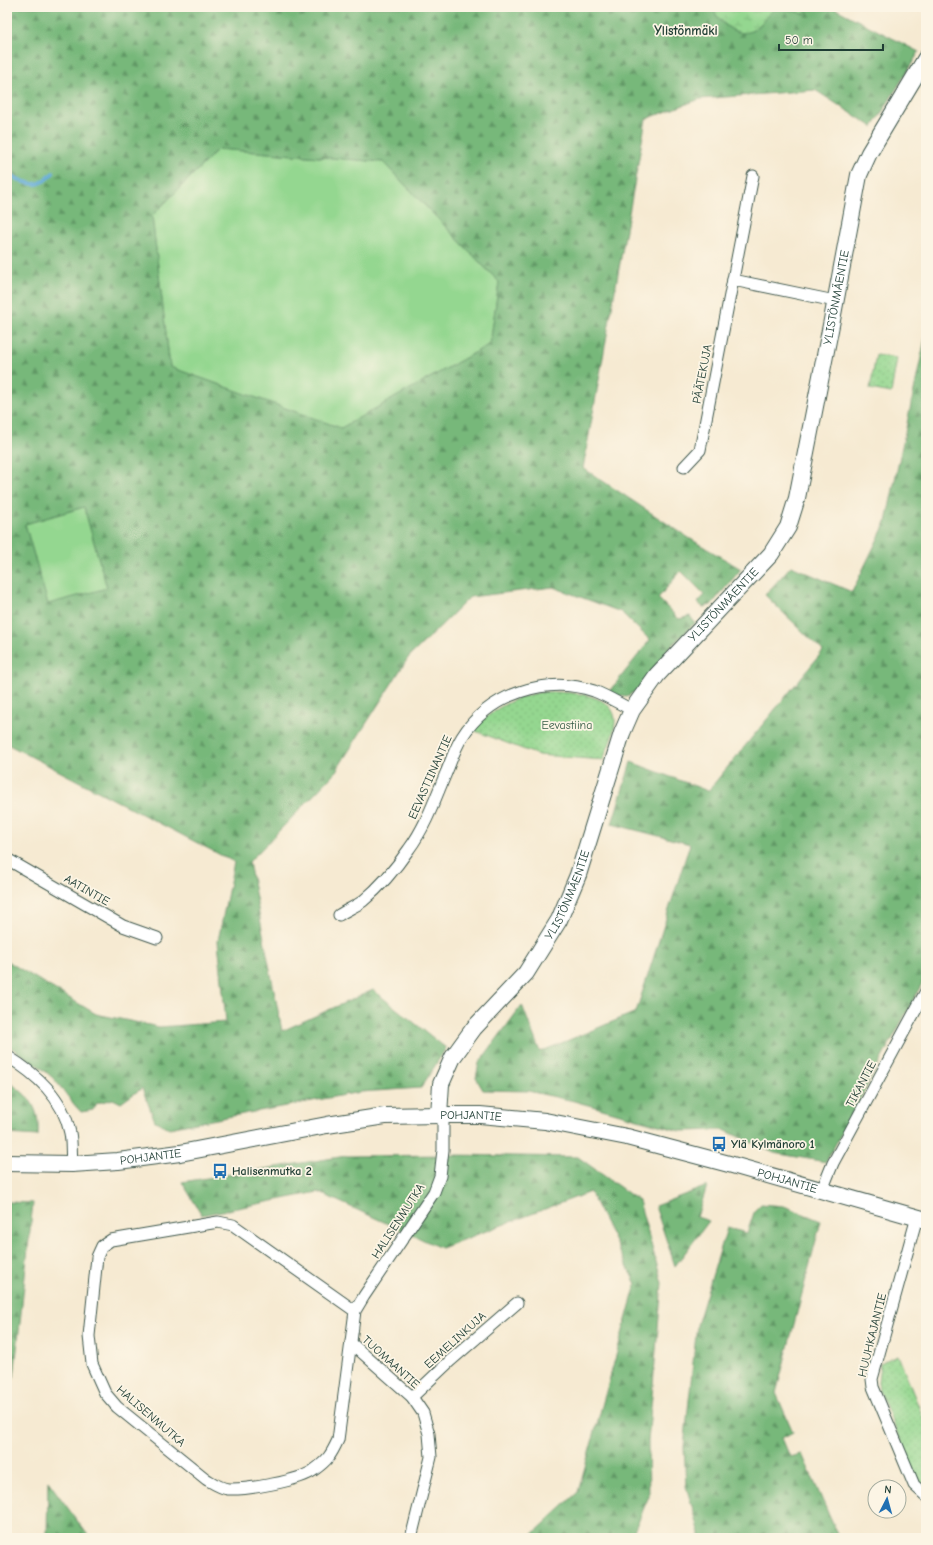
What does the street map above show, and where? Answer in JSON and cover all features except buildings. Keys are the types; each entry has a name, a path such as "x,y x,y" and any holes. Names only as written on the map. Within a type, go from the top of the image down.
{"street":[{"name":"YLISTÖNMÄENTIE","path":"441,1115 441,1084 453,1057 474,1028 526,973 559,920 578,875 622,733 632,710 656,675 771,554 788,528 797,498 859,175 869,153 926,58"},
{"name":"PÄÄTEKUJA","path":"684,467 700,450 753,176"},
{"path":"734,280 835,301"},
{"name":"EEVASTIINANTIE","path":"340,915 362,901 384,882 410,849 430,812 453,754 462,737 473,723 501,699 521,691 542,686 569,686 594,691 632,710"},
{"name":"AATINTIE","path":"7,858 123,926 157,938"},
{"name":"TIKANTIE","path":"822,1190 833,1163 926,991"},
{"path":"7,1056 27,1069 46,1085 60,1104 70,1133 72,1164"},
{"name":"HALISENMUTKA","path":"355,1311 233,1225 218,1222 111,1240 102,1246 97,1257 89,1336 92,1364 105,1393 117,1407 215,1485 227,1489 247,1488 292,1480 313,1472 330,1457 338,1440 355,1311 434,1192 440,1176 443,1150 441,1115"},
{"name":"POHJANTIE","path":"7,1163 72,1164 118,1161 180,1153 327,1125 385,1116 480,1115 538,1120 586,1128 635,1139 921,1218"},
{"name":"HUUHKAJANTIE","path":"921,1218 872,1379 873,1387 914,1485 926,1496"},
{"name":"EEMELINKUJA","path":"412,1398 450,1361 517,1303"},
{"name":"TUOMAANTIE","path":"351,1343 412,1398 423,1413 429,1434 430,1457 411,1538"}],"green space":[{"path":"7,7 713,7 718,17 725,25 734,31 743,33 757,28 767,15 775,9 788,9 804,14 809,7 832,7 919,52 873,127 815,90 700,99 646,119 583,468 689,538 741,569 711,605 703,607 698,603 704,594 681,571 658,598 679,619 690,616 695,623 668,649 637,690 628,696 618,696 609,692 650,640 621,612 553,587 470,597 408,658 334,774 249,862 282,1031 373,990 446,1048 421,1088 360,1092 169,1128 155,1121 142,1088 121,1103 113,1099 97,1103 93,1110 81,1112 53,1078 37,1064 7,1045 7,961 96,1014 159,1027 226,1022 218,941 234,862 7,744","holes":["218,149 383,162 499,282 490,344 341,428 170,367 152,216","84,507 107,588 48,604 25,524"]},
{"path":"713,7 809,7 804,14 788,9 776,9 770,13 760,25 751,31 742,33 737,32 725,24 717,15"},
{"path":"218,149 383,162 499,282 490,344 341,428 170,367 152,216"},
{"path":"926,334 926,976 826,1162 774,1153 724,1130 680,1131 574,1101 528,1091 483,1090 476,1078 479,1063 522,1005 540,1052 636,1012 690,844 612,824 631,762 708,791 823,651 765,595 791,566 852,592 886,522"},
{"path":"876,355 897,358 891,393 870,389"},
{"path":"84,507 107,588 48,605 25,524"},
{"name":"Eevastiina","path":"542,692 561,692 585,695 596,698 605,703 612,710 615,724 611,740 603,760 538,755 473,730 488,716 504,705 522,697"},
{"path":"7,1081 22,1092 32,1103 37,1117 38,1136 7,1134"},
{"path":"452,1155 578,1157 639,1201 662,1283 648,1441 649,1496 631,1538 529,1538 578,1492 636,1284 590,1192 441,1248 318,1192 202,1215 182,1182 346,1156"},
{"path":"707,1186 697,1217 709,1221 675,1266 655,1206"},
{"path":"7,1202 33,1203 14,1377 7,1376"},
{"path":"761,1204 784,1206 821,1221 776,1393 793,1432 782,1438 790,1457 802,1454 839,1538 700,1538 700,1533 686,1486 684,1447 697,1325 727,1228 747,1233 755,1210"},
{"path":"898,1355 926,1425 926,1490 921,1486 915,1475 879,1390 878,1382 880,1363"},
{"path":"48,1481 90,1538 47,1538"}],"waterway":[{"path":"7,173 32,184 37,184 44,181 53,173"}],"place":[{"name":"Ylä Kylmänoro 1","path":"719,1144"},
{"name":"Halisenmutka 2","path":"220,1171"}],"district":[{"name":"Ylistönmäki","path":"686,30"}]}
